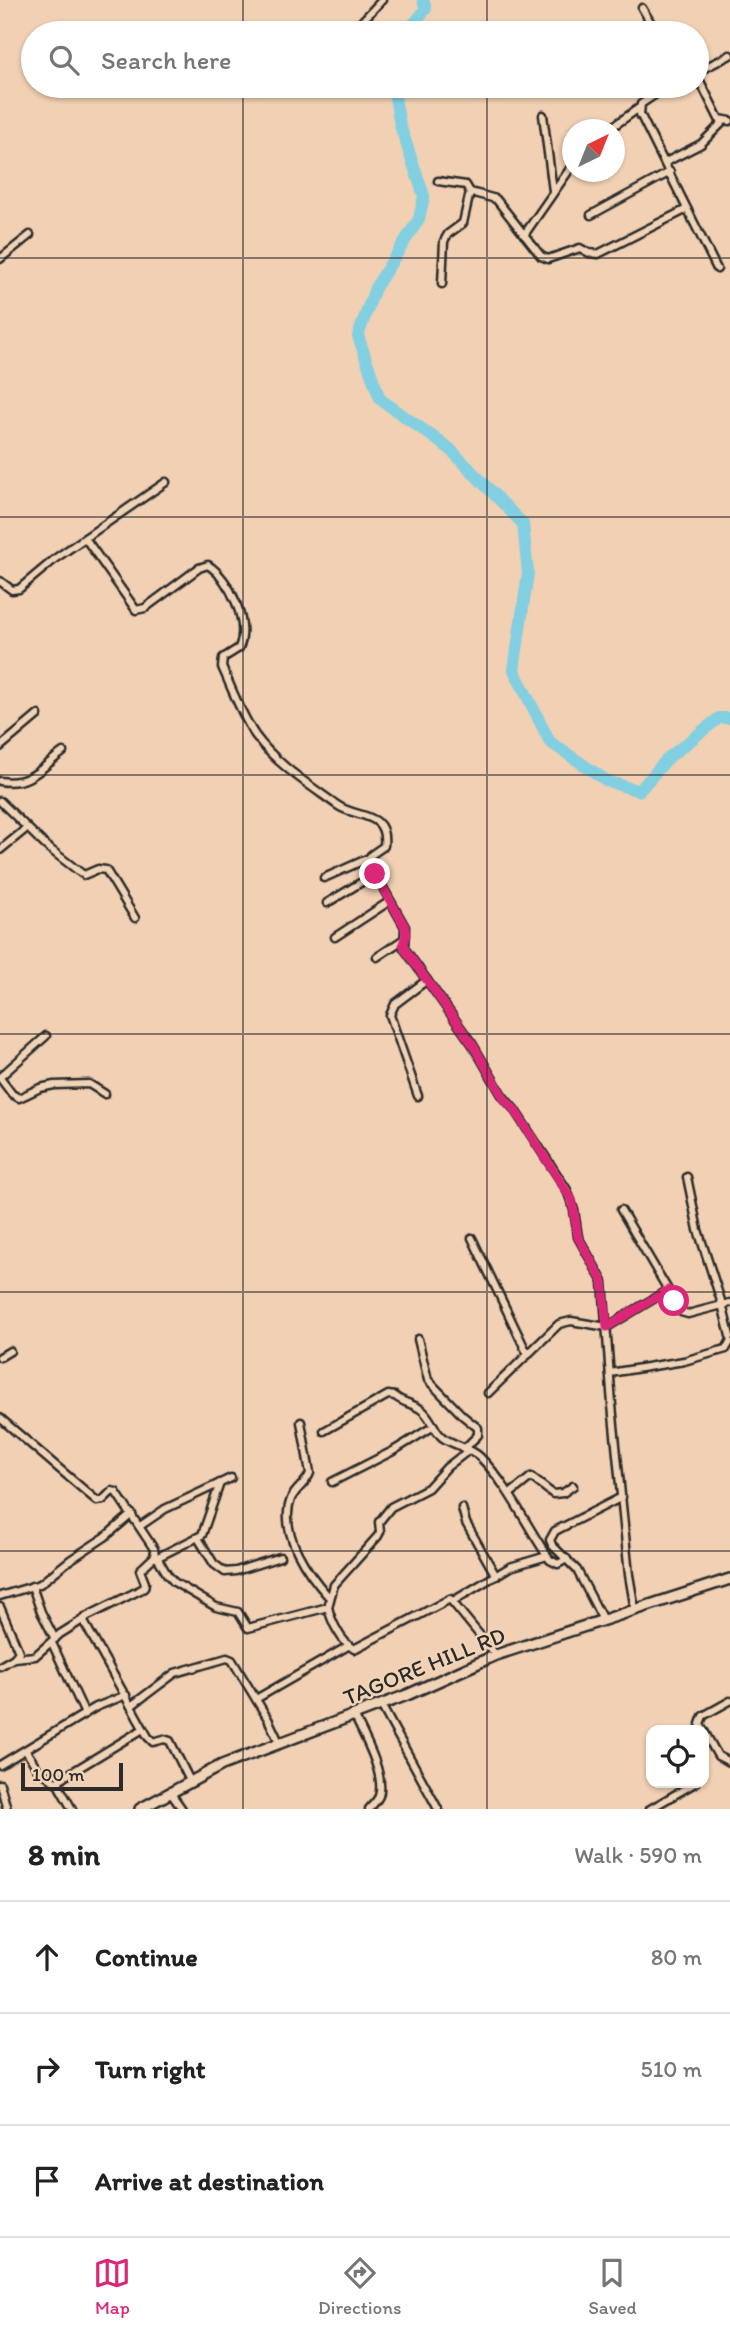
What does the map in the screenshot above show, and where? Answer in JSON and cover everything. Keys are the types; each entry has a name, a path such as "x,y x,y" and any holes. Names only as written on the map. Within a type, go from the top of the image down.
{"main road":[{"name":"TAGORE HILL RD","path":"140,1809 190,1781 238,1759 381,1705 496,1655 730,1579"}],"street":[{"path":"362,21 382,0"},
{"path":"642,8 650,21"},
{"path":"709,66 730,55"},
{"path":"624,119 639,108 647,98"},
{"path":"709,98 719,119 727,121"},
{"path":"639,108 717,269"},
{"path":"543,115 553,191"},
{"path":"666,162 701,144 727,121"},
{"path":"591,215 670,172"},
{"path":"524,235 562,179"},
{"path":"438,181 466,185 470,192 463,223 448,234 444,241 442,285"},
{"path":"470,192 496,199 545,258 551,259 580,247 589,253 598,254 687,209"},
{"path":"0,259 30,235"},
{"path":"0,581 12,590 19,589 56,558 166,482"},
{"path":"85,538 136,610 145,608 199,568 208,565 215,570 235,597 243,634 239,648 226,656 221,663 245,716 266,748 287,769 337,805 369,816 377,822 385,843 369,858 324,878"},
{"path":"0,747 38,715"},
{"path":"0,781 11,782 34,776 62,751"},
{"path":"0,801 27,828 84,875 98,869 106,870 135,918"},
{"path":"0,850 27,828"},
{"path":"369,858 405,927 404,948 473,1045 505,1100 514,1109 567,1190 574,1210 578,1237 603,1282 629,1575 635,1610"},
{"path":"327,903 375,874"},
{"path":"335,937 390,901"},
{"path":"377,957 404,939"},
{"path":"418,1096 390,1015 395,1004 427,980"},
{"path":"46,1036 0,1078 8,1089 19,1098 48,1085 89,1084 105,1094"},
{"path":"0,1095 8,1089"},
{"path":"687,1177 698,1230 726,1304 730,1336"},
{"path":"621,1210 678,1309 685,1313 726,1304"},
{"path":"472,1238 528,1355"},
{"path":"488,1393 559,1324 571,1321 607,1327 668,1290"},
{"path":"418,1339 428,1380 478,1428 478,1435 429,1488 391,1507 379,1522 379,1536 334,1586 328,1607 348,1646 354,1649 450,1599 496,1655"},
{"path":"610,1373 700,1357 726,1349 730,1342"},
{"path":"0,1357 10,1351"},
{"path":"324,1431 392,1394 402,1402 421,1409 443,1437 481,1458 510,1494 547,1556 558,1564 567,1559"},
{"path":"0,1418 97,1501 103,1500 112,1491 116,1492 154,1549 154,1558"},
{"path":"301,1422 310,1473 291,1500 290,1526 295,1548 304,1566 329,1597"},
{"path":"332,1482 393,1451 434,1426"},
{"path":"510,1494 531,1477 553,1494 563,1493 573,1486"},
{"path":"140,1527 165,1509 231,1478"},
{"path":"0,1666 15,1658 35,1656 84,1619 142,1590 145,1586 140,1570 154,1558 198,1538 205,1530 220,1483"},
{"path":"603,1620 580,1576 552,1545 551,1535 622,1494"},
{"path":"462,1508 466,1523 496,1576"},
{"path":"0,1596 45,1581 132,1514"},
{"path":"198,1538 214,1564 225,1572 244,1569 280,1557"},
{"path":"453,1601 517,1564 547,1556"},
{"path":"154,1558 174,1582 216,1607 238,1612 248,1628 328,1607"},
{"path":"32,1586 85,1714"},
{"path":"0,1608 19,1648 15,1658"},
{"path":"84,1619 143,1729 153,1742 164,1739 170,1741 190,1781"},
{"path":"256,1699 348,1646"},
{"path":"131,1706 174,1673 227,1658 232,1660 280,1744"},
{"path":"0,1765 102,1704 126,1695"},
{"path":"730,1701 703,1716 701,1724 718,1756 730,1762"},
{"path":"381,1705 438,1809"},
{"path":"354,1715 373,1757 379,1778 379,1795 369,1809"},
{"path":"58,1784 62,1778 143,1729"},
{"path":"26,1751 37,1768 58,1784 72,1809"},
{"path":"0,1784 7,1809"},
{"path":"650,1809 686,1788"},
{"path":"170,1792 182,1809"},
{"path":"0,1806 6,1799"}],"waterway":[{"path":"416,21 426,9 423,0"},
{"path":"395,98 400,125 424,196 419,219 375,288 358,336 380,399 450,449 523,524 528,573 514,670 550,742 607,781 639,791 668,758 719,718 730,718"}],"route":[{"path":"375,874 405,927 403,944 406,951 473,1045 505,1100 514,1109 567,1190 572,1200 583,1250 601,1275 607,1327 668,1290 674,1301"}]}
